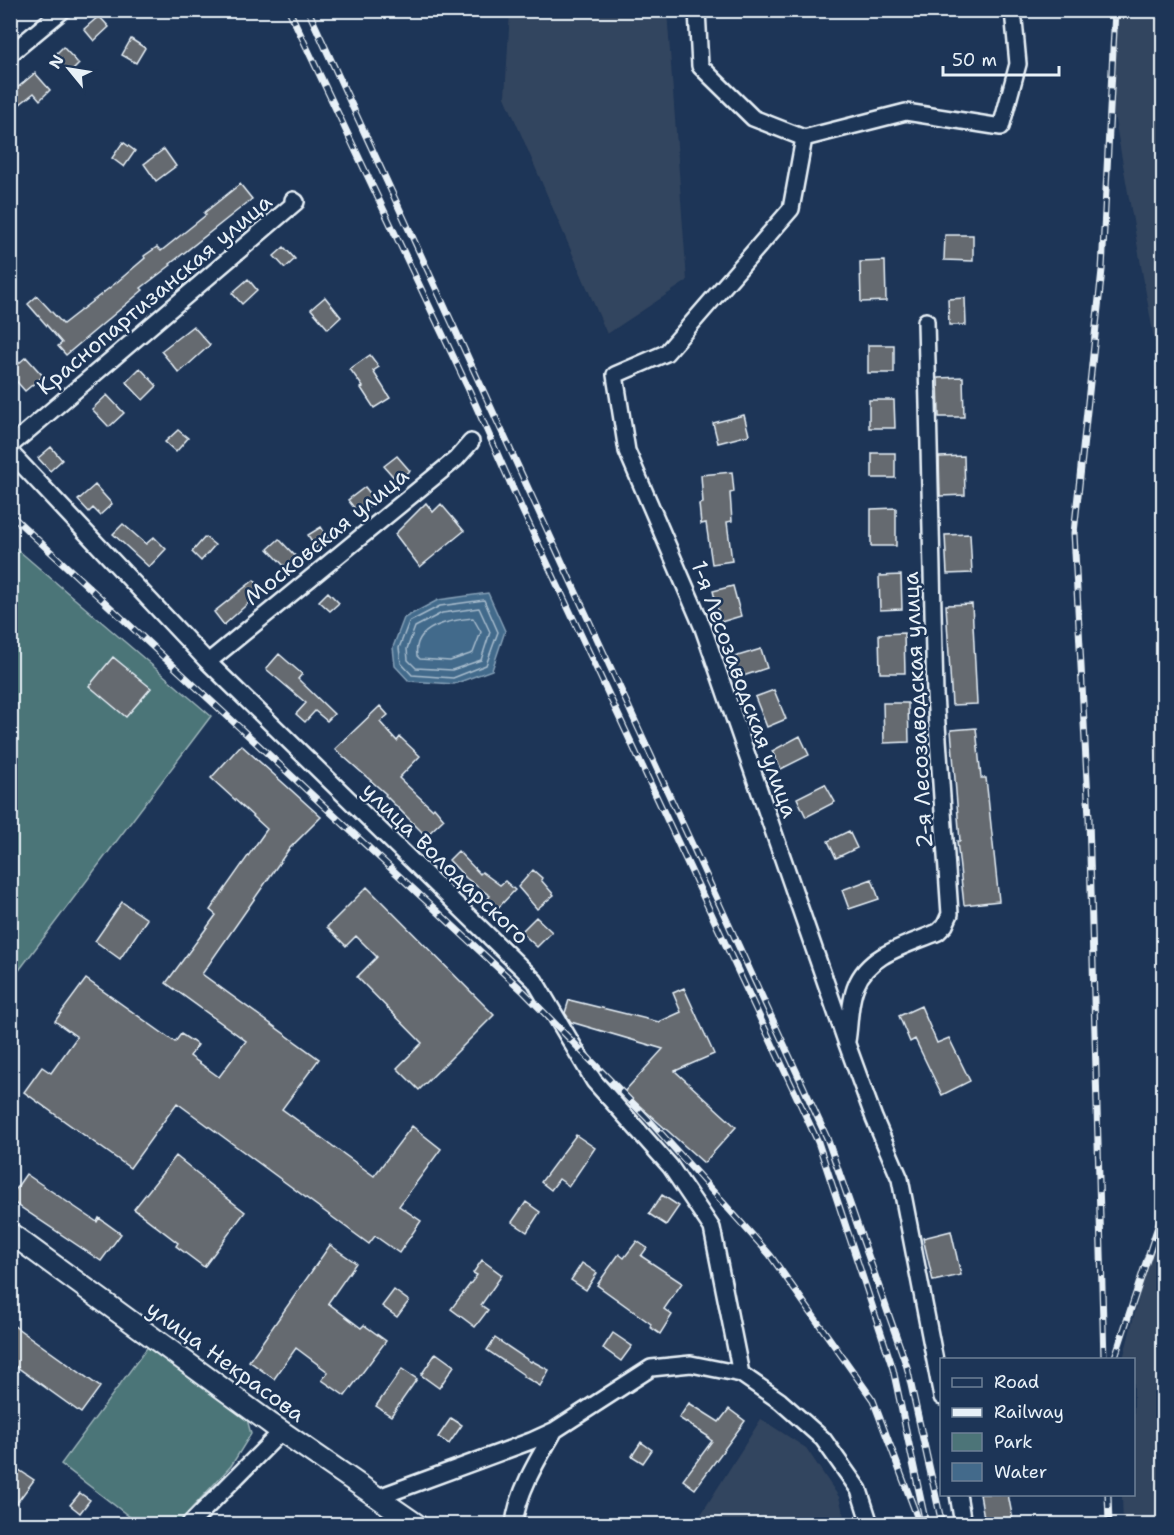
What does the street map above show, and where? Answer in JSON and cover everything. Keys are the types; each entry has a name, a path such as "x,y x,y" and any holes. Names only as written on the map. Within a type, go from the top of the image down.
{"main road":[{"name":"улица Некрасова","path":"10,1233 281,1431 416,1524"}],"street":[{"path":"10,54 63,10"},
{"path":"697,10 700,66 753,118 804,138 906,112 1001,127 1018,64 1013,10"},
{"name":"1-я Лесозаводская улица","path":"804,138 791,210 666,353 615,375 627,451 703,628 847,1044 874,1118 900,1179 940,1387"},
{"name":"Краснопартизанская улица","path":"10,446 296,202 293,200"},
{"name":"2-я Лесозаводская улица","path":"847,1044 855,988 863,970 874,960 938,932 945,925 950,914 935,695 926,321"},
{"name":"Московская улица","path":"208,662 456,459 471,442"},
{"name":"улица Володарского","path":"10,452 208,662 535,981 594,1081 670,1166 712,1228 741,1374"},
{"path":"376,1498 555,1431 651,1368 691,1364 741,1374 780,1401 823,1439 859,1490 870,1524"},
{"path":"190,1524 281,1431"},
{"path":"514,1524 515,1515 529,1480 555,1431"},
{"path":"958,1496 963,1524"}],"shaded area":[{"path":"510,11 667,11 687,281 607,334 505,97"},
{"path":"1116,11 1163,11 1163,837 1154,747 1156,349 1114,114"},
{"path":"1163,1203 1163,1524 1123,1524 1122,1496 1135,1496 1135,1358 1123,1358"},
{"path":"761,1419 806,1448 839,1497 846,1524 695,1524"}],"green space":[{"path":"11,544 211,716 11,981"},
{"path":"152,1341 247,1419 251,1434 231,1466 177,1524 139,1524 61,1464"}],"water":[{"path":"488,593 505,631 492,670 454,684 409,681 395,666 393,647 404,618 438,600"}],"building":[{"path":"99,16 109,27 94,41 84,29"},
{"path":"131,39 145,48 136,63 122,55"},
{"path":"63,47 79,64 70,73 54,56"},
{"path":"35,73 50,90 40,100 34,93 10,112 10,94"},
{"path":"123,142 135,151 124,167 112,158"},
{"path":"164,149 176,166 156,181 144,164"},
{"path":"240,184 252,199 141,288 143,290 66,355 58,346 62,343 28,304 37,296 63,324 117,282 145,258 144,256 157,247 161,251"},
{"path":"945,235 973,235 973,261 944,260"},
{"path":"284,247 295,259 285,268 274,256"},
{"path":"885,261 886,301 861,302 860,262"},
{"path":"248,279 257,290 242,304 232,293"},
{"path":"325,297 341,317 328,329 311,309"},
{"path":"965,298 966,325 949,325 948,299"},
{"path":"193,326 210,345 179,373 161,351"},
{"path":"868,345 894,345 894,373 868,373"},
{"path":"370,355 379,367 373,371 390,398 374,408 350,369"},
{"path":"26,357 43,376 25,391 10,371"},
{"path":"140,368 157,386 143,400 126,382"},
{"path":"963,377 964,417 939,417 938,378"},
{"path":"107,395 124,413 109,427 92,409"},
{"path":"869,400 894,400 895,428 869,428"},
{"path":"744,415 749,435 718,443 713,423"},
{"path":"178,430 188,438 176,452 165,442"},
{"path":"51,447 62,460 50,471 38,458"},
{"path":"872,453 895,453 895,478 872,478"},
{"path":"397,456 410,471 397,481 384,466"},
{"path":"964,456 965,495 940,496 939,457"},
{"path":"732,472 734,492 730,493 732,521 727,522 732,561 712,564 706,523 701,524 699,504 703,503 701,475"},
{"path":"95,485 112,504 100,515 93,508 89,512 78,500"},
{"path":"365,487 376,501 359,514 348,500"},
{"path":"426,503 433,512 441,504 464,531 420,567 395,534"},
{"path":"896,508 896,546 871,546 871,509"},
{"path":"123,524 146,544 154,537 166,549 149,567 113,534"},
{"path":"321,527 329,540 316,548 308,535"},
{"path":"970,534 972,573 947,574 945,535"},
{"path":"205,537 215,545 201,561 192,552"},
{"path":"279,539 299,560 288,570 268,549"},
{"path":"901,575 902,609 880,610 879,576"},
{"path":"254,580 263,590 224,625 214,612"},
{"path":"733,586 741,616 721,622 713,591"},
{"path":"328,592 339,603 330,611 319,601"},
{"path":"972,604 977,704 952,705 946,605"},
{"path":"904,633 905,673 880,673 879,634"},
{"path":"761,649 767,668 737,678 731,658"},
{"path":"279,654 302,674 298,679 334,714 327,721 315,711 305,722 296,714 306,703 266,669"},
{"path":"113,657 151,688 126,717 89,686"},
{"path":"774,690 786,719 767,727 755,697"},
{"path":"883,703 908,703 909,742 884,743"},
{"path":"380,706 388,715 380,722 397,741 400,737 420,756 399,778 432,809 434,807 444,819 426,836 386,794 335,749"},
{"path":"976,728 981,778 986,778 999,901 964,905 957,841 960,841 951,730"},
{"path":"800,736 809,755 781,769 772,751"},
{"path":"241,745 321,817 289,849 202,974 319,1059 282,1109 374,1176 412,1126 441,1149 399,1206 421,1221 399,1253 375,1236 369,1244 177,1103 130,1168 24,1092 42,1067 51,1073 77,1037 55,1021 86,979 175,1042 181,1034 198,1045 190,1056 219,1077 246,1041 166,983 216,915 210,910 267,829 211,778"},
{"path":"825,784 835,802 806,817 797,798"},
{"path":"849,831 857,848 836,858 828,841"},
{"path":"458,851 480,874 482,872 500,885 505,881 515,890 497,909 487,900 490,896 466,878 449,860"},
{"path":"533,870 554,895 537,909 518,887"},
{"path":"872,879 879,899 849,909 842,890"},
{"path":"367,887 494,1015 419,1090 397,1068 422,1043 357,977 377,957 356,936 346,946 327,927"},
{"path":"122,902 147,919 120,959 95,941"},
{"path":"536,917 552,932 537,947 521,932"},
{"path":"684,988 714,1054 675,1071 736,1127 704,1163 624,1092 663,1049 571,1022 565,1013 569,1000 659,1022 681,1012 673,993"},
{"path":"921,1006 937,1043 949,1038 970,1081 942,1095 915,1039 910,1042 899,1016"},
{"path":"576,1135 595,1148 569,1186 559,1179 551,1190 541,1182"},
{"path":"176,1156 245,1212 204,1267 176,1246 178,1243 134,1209"},
{"path":"26,1174 97,1222 99,1218 121,1234 101,1261 10,1200"},
{"path":"662,1195 679,1206 666,1225 649,1214"},
{"path":"526,1202 540,1212 527,1232 512,1222"},
{"path":"951,1231 961,1275 933,1281 923,1238"},
{"path":"637,1241 647,1248 641,1256 682,1283 664,1309 672,1315 660,1334 650,1327 651,1324 597,1285 619,1254 624,1258"},
{"path":"330,1245 356,1263 328,1303 361,1328 364,1325 386,1341 345,1396 322,1380 328,1372 296,1348 274,1379 249,1361"},
{"path":"482,1260 502,1275 481,1305 488,1310 475,1327 451,1309 477,1275 473,1273"},
{"path":"582,1263 597,1273 586,1290 571,1280"},
{"path":"394,1290 409,1301 397,1317 382,1306"},
{"path":"10,1323 100,1387 81,1413 10,1362"},
{"path":"613,1333 632,1346 621,1361 603,1348"},
{"path":"495,1338 531,1362 549,1370 540,1386 487,1350"},
{"path":"436,1353 454,1366 439,1388 421,1375"},
{"path":"402,1369 417,1379 391,1416 376,1406"},
{"path":"689,1403 719,1422 729,1409 745,1421 695,1489 683,1480 712,1441 679,1418"},
{"path":"451,1418 462,1425 449,1444 438,1437"},
{"path":"641,1442 652,1450 643,1463 632,1456"},
{"path":"10,1464 34,1480 10,1512"},
{"path":"80,1493 90,1500 80,1513 70,1505"},
{"path":"980,1496 1008,1496 1013,1520 985,1524"}],"railway":[{"path":"289,10 469,390 521,507 818,1142 893,1369 926,1524"},
{"path":"308,10 827,1138 907,1367 942,1524"},
{"path":"1104,1358 1089,818 1074,533 1102,270 1115,10"},
{"path":"10,514 524,992 648,1119 770,1255 873,1400 918,1519"},
{"path":"1115,1358 1164,1208"},
{"path":"1108,1496 1109,1524"}]}
